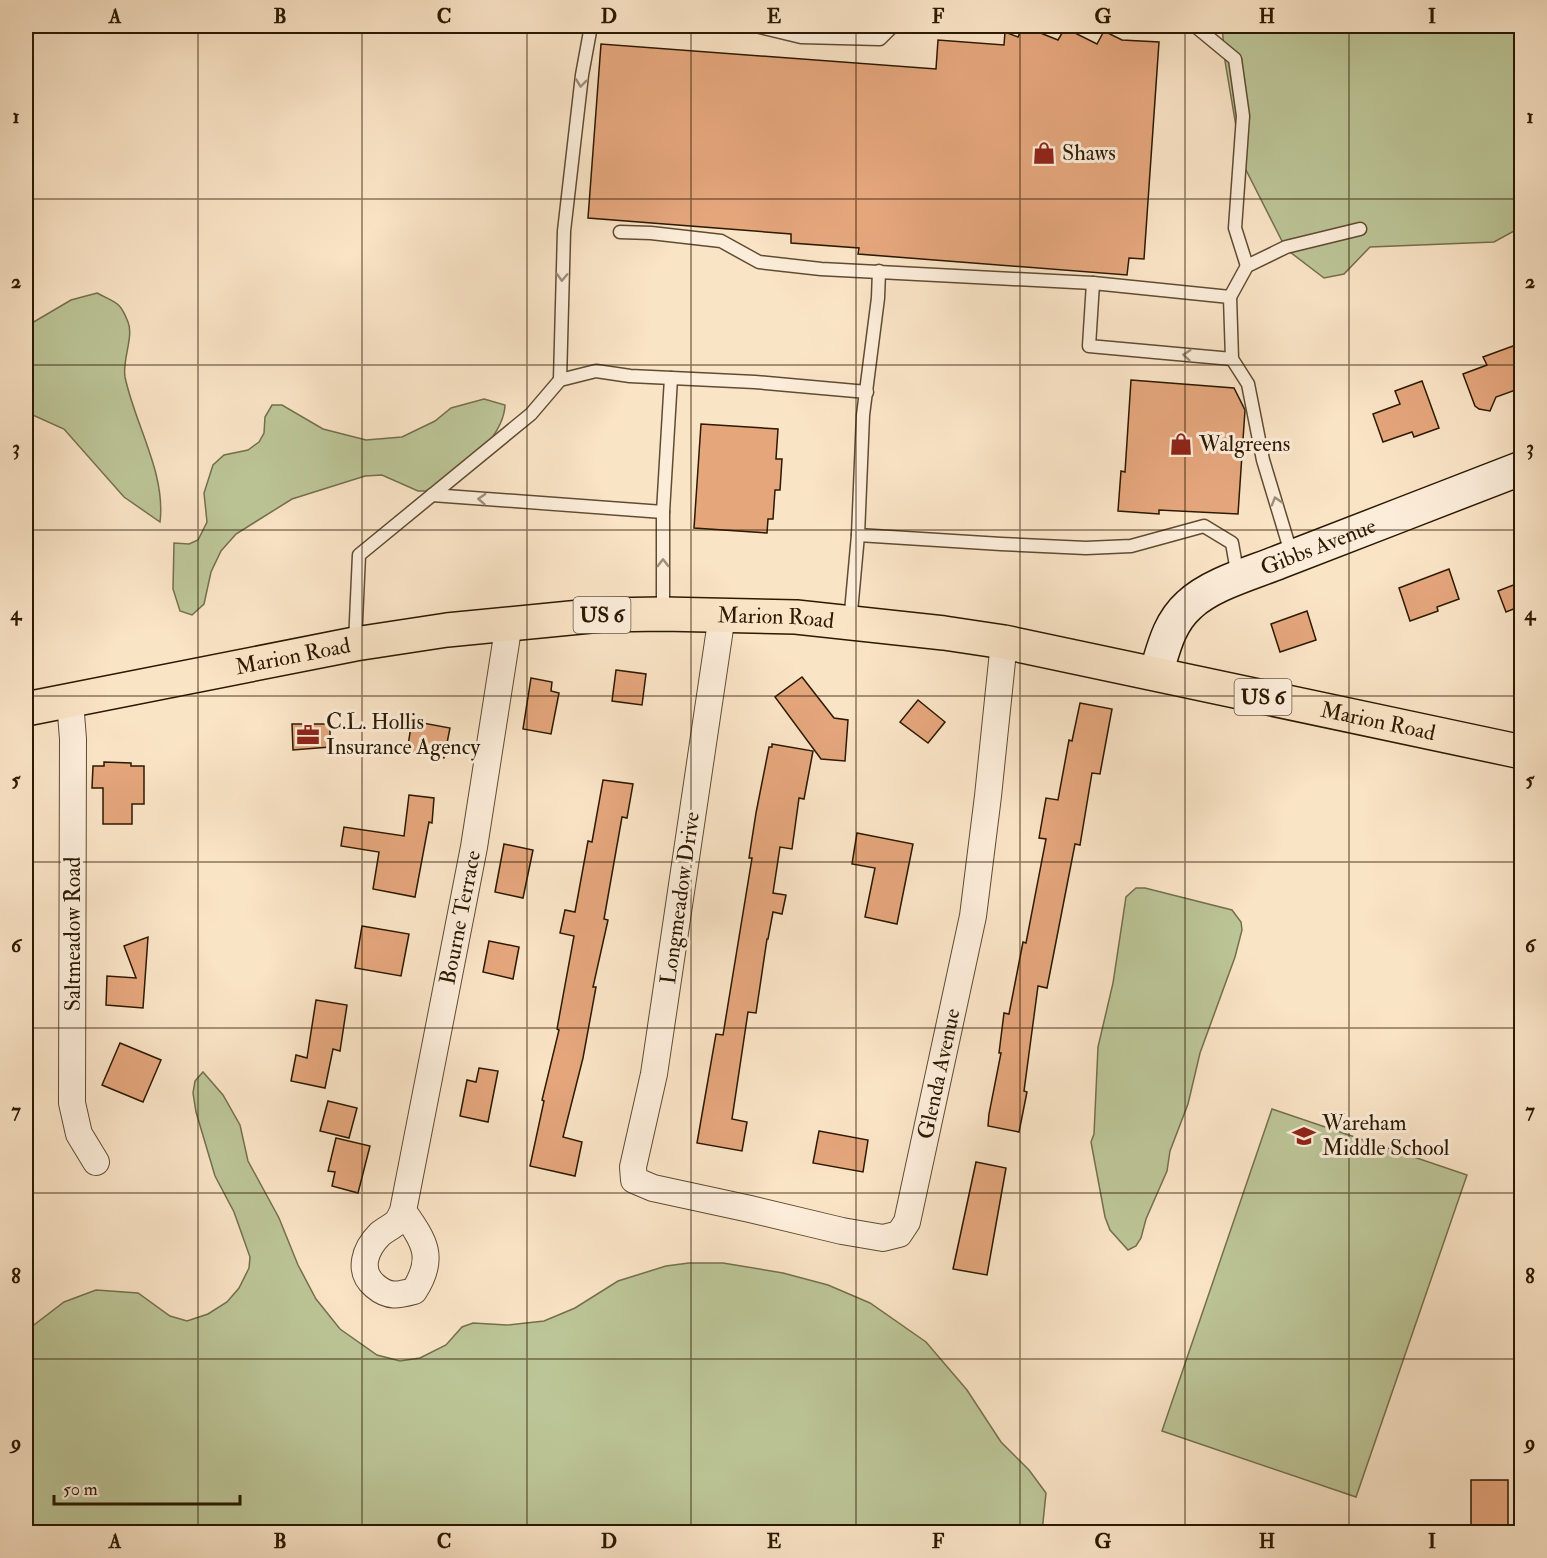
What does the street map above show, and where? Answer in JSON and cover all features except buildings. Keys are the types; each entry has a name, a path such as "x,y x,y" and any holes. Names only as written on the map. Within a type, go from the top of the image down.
{"main road":[{"name":"Gibbs Avenue","path":"1156,673 1168,632 1177,617 1190,603 1206,593 1521,468"},
{"name":"Marion Road","path":"26,709 355,644 509,622 601,615 796,617 1004,642 1521,752"}],"street":[{"name":"Longmeadow Drive","path":"634,1180 633,1167 654,1074 722,615"},
{"name":"Bourne Terrace","path":"403,1211 474,847 509,622"},
{"name":"Glenda Avenue","path":"634,1180 653,1188 842,1231 883,1238 899,1234 907,1221 973,916 1004,642"},
{"name":"Saltmeadow Road","path":"70,701 73,739 72,1103 79,1134 96,1162"}],"lane":[{"path":"560,380 564,231 582,75 591,26"},
{"path":"756,26 801,37 880,39 893,26"},
{"path":"1195,26 1235,59 1243,116 1235,228 1247,266"},
{"path":"1293,557 1263,460 1248,384 1232,359 1230,297 1247,266 1286,247 1360,229"},
{"path":"620,232 721,241 759,262 820,269 1093,283 1230,297"},
{"path":"850,623 858,535 863,415 879,271"},
{"path":"1093,283 1089,346 1232,359"},
{"path":"355,644 359,555 531,414 560,380 596,371 630,376 754,382 867,392"},
{"path":"663,614 663,512 671,378"},
{"path":"432,495 663,512"},
{"path":"858,535 1086,548 1131,546 1204,526 1232,543 1238,579"}],"green space":[{"path":"1222,26 1521,26 1521,221 1516,230 1494,242 1370,247 1344,274 1324,278 1286,249 1242,162 1225,61"},
{"path":"97,293 120,306 128,322 130,335 125,377 154,467 161,504 160,522 124,497 64,429 26,412 26,324 32,323 71,300"},
{"path":"484,399 505,405 498,429 471,463 441,491 418,491 382,475 365,476 292,499 236,534 221,551 211,572 204,604 192,615 180,611 173,589 174,543 189,544 198,540 207,522 204,493 213,465 224,455 248,450 259,442 264,433 265,417 272,405 282,405 323,429 366,440 402,437 435,421 451,408"},
{"path":"1136,888 1145,888 1232,910 1241,922 1242,930 1235,957 1200,1053 1188,1104 1170,1151 1167,1171 1146,1219 1141,1238 1136,1246 1128,1250 1110,1230 1105,1217 1091,1142 1094,1134 1098,1047 1113,983 1126,897"},
{"path":"203,1072 223,1095 240,1125 248,1161 279,1218 298,1265 316,1299 340,1329 377,1355 400,1361 420,1358 446,1345 462,1327 473,1323 507,1325 544,1321 575,1308 618,1281 666,1266 723,1263 783,1273 828,1285 870,1303 926,1342 967,1390 1001,1442 1029,1470 1046,1493 1042,1532 26,1532 26,1331 64,1302 96,1290 138,1293 170,1316 187,1321 208,1314 227,1302 239,1288 249,1268 250,1257 234,1212 215,1176 196,1112 193,1093 195,1081"},
{"path":"1272,1109 1467,1175 1356,1497 1162,1431"}],"place":[{"name":"Shaws","path":"1044,153"},
{"name":"Walgreens","path":"1181,444"},
{"name":"C.L. Hollis Insurance Agency","path":"308,735"},
{"name":"Wareham Middle School","path":"1304,1136"}]}
